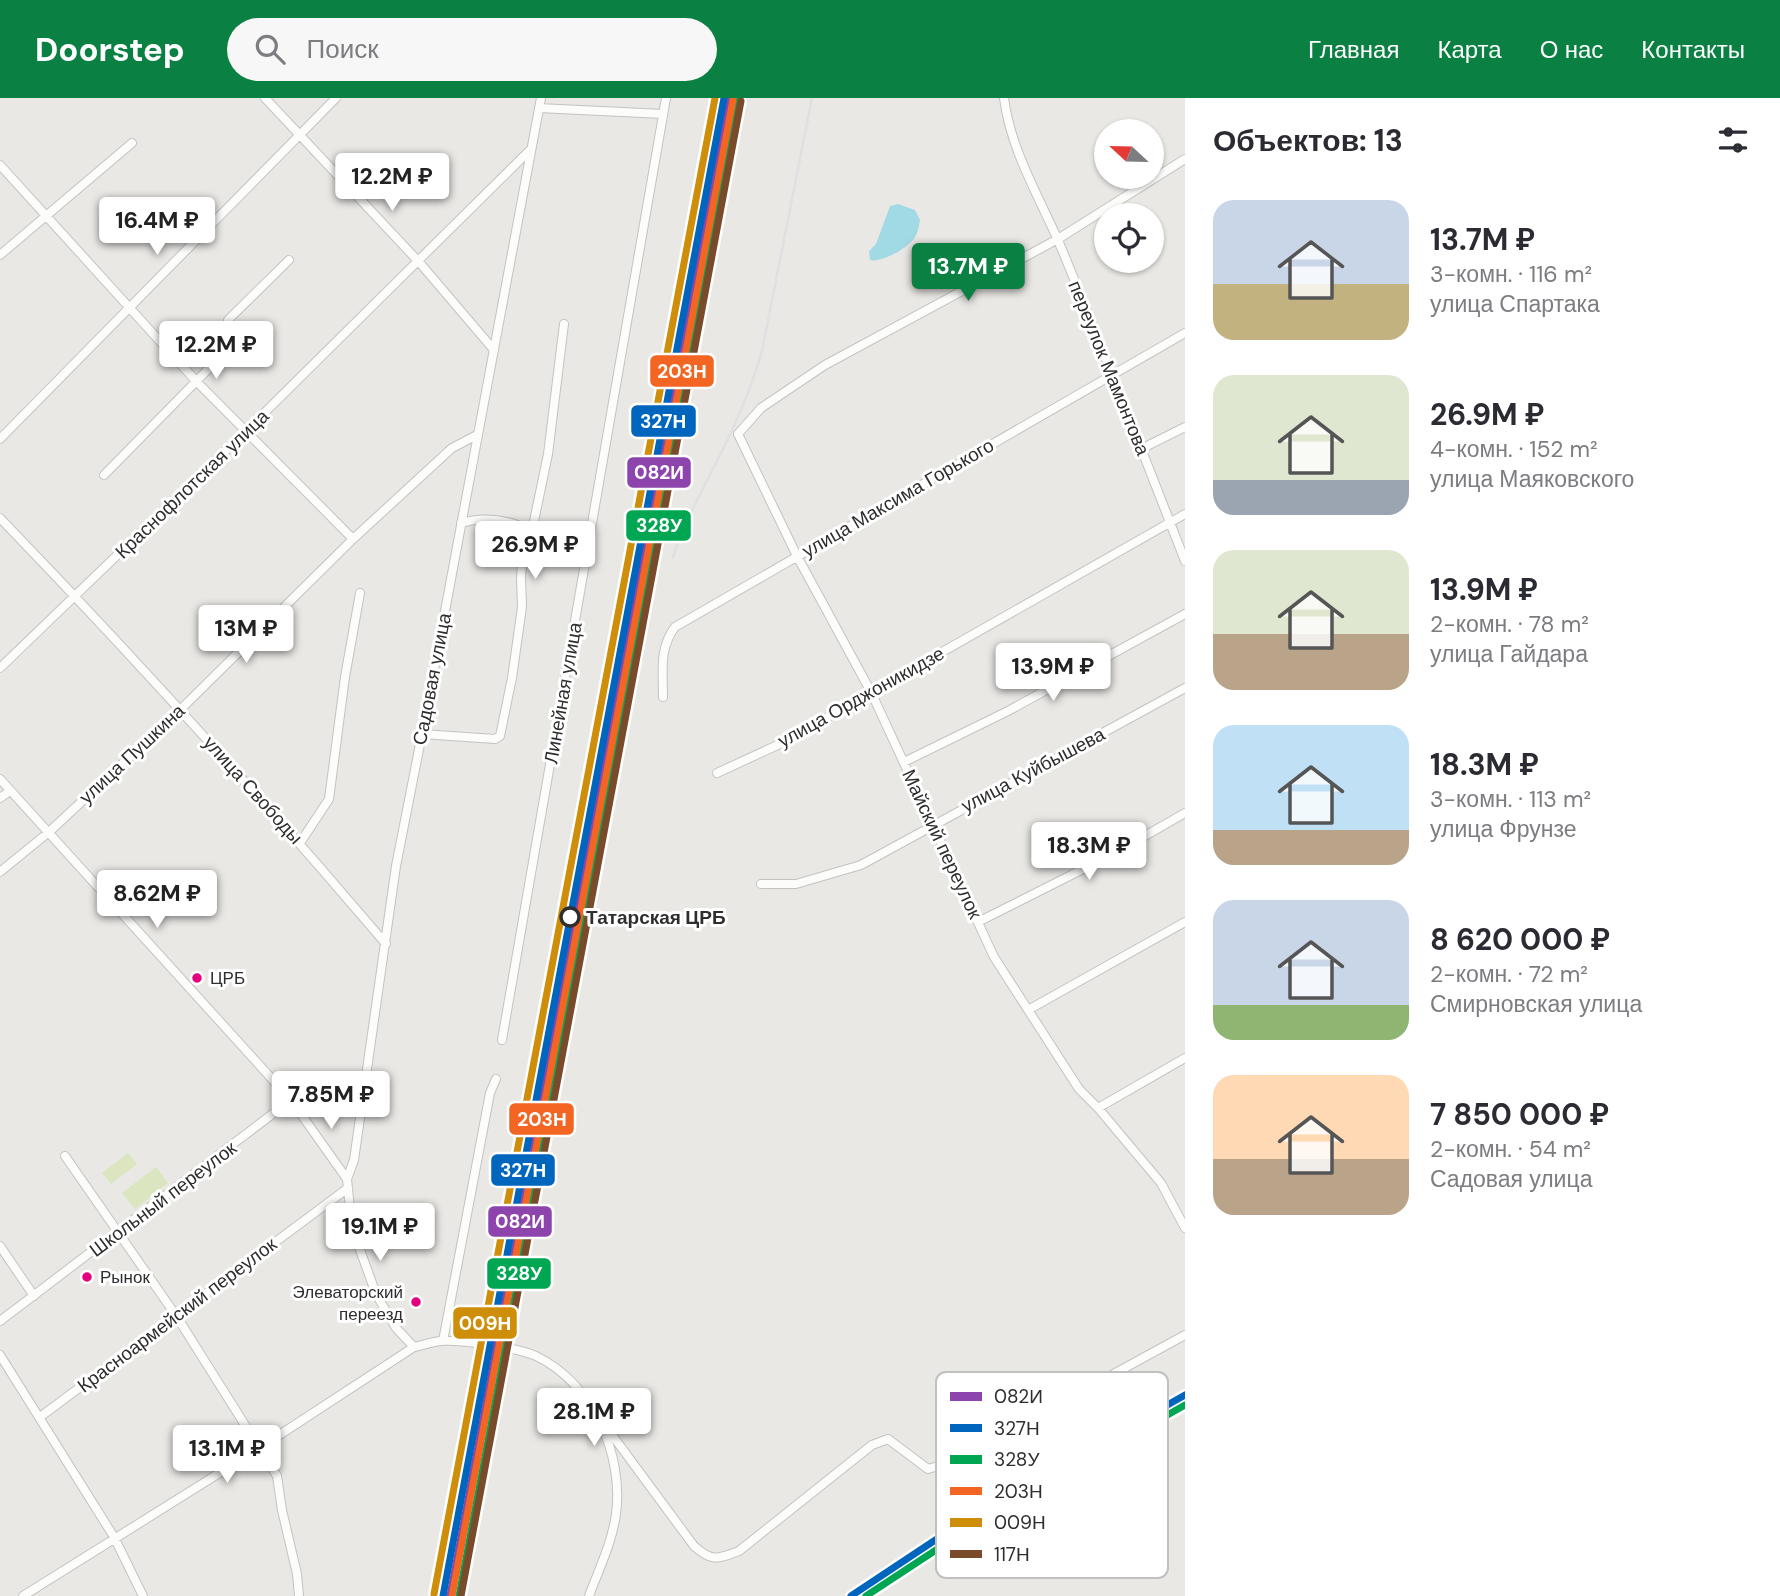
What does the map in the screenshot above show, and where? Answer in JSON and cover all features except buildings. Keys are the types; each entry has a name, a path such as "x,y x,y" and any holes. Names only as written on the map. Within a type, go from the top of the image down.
{"street":[{"path":"265,98 419,262 494,350"},
{"path":"0,439 336,98"},
{"name":"Садовая улица","path":"348,1183 354,1160 396,866 541,98"},
{"name":"Линейная улица","path":"502,1040 666,98"},
{"name":"переулок Мамонтова","path":"1004,98 1025,170 1058,239 1185,561"},
{"path":"539,108 663,114"},
{"path":"0,255 132,143"},
{"name":"Краснофлотская улица","path":"0,668 419,262 531,149"},
{"path":"1058,239 1185,159"},
{"path":"0,165 127,308 353,539"},
{"name":"Майский переулок","path":"1058,239 825,365 761,408 738,434 797,556 871,692 994,957 1079,1089 1161,1183 1185,1228"},
{"path":"104,475 229,348 228,320 289,260"},
{"path":"422,734 495,740 500,736 522,607 524,542 530,531 548,454 564,324"},
{"name":"улица Максима Горького","path":"663,697 662,654 668,637 676,627 1185,333"},
{"path":"1141,449 1185,427"},
{"name":"улица Пушкина","path":"0,872 49,832 180,710 353,539 452,448 477,435"},
{"name":"улица Орджоникидзе","path":"717,773 782,743 1185,514"},
{"name":"улица Свободы","path":"0,517 180,710 300,843 386,944"},
{"path":"461,523 479,517 494,518 530,531 586,559"},
{"path":"300,843 329,799 345,677 360,593"},
{"path":"904,762 1008,711 1185,614"},
{"name":"улица Куйбышева","path":"761,884 796,884 862,865 1185,688"},
{"path":"0,779 291,1100 348,1183 351,1219 376,1294 396,1328 414,1347"},
{"path":"0,798 10,791"},
{"path":"978,922 1117,852 1185,813"},
{"path":"1028,1010 1185,922"},
{"path":"1098,1108 1185,1058"},
{"path":"443,1341 490,1093 496,1079"},
{"name":"Школьный переулок","path":"0,1321 291,1100"},
{"path":"65,1156 177,1317 277,1476 299,1596"},
{"name":"Красноармейский переулок","path":"40,1418 177,1317 348,1183"},
{"path":"0,1246 34,1296"},
{"path":"1117,1372 1185,1335"},
{"path":"23,1596 261,1447 414,1347 443,1341 526,1352 550,1364 578,1390 694,1546 705,1556 718,1559 739,1551 872,1445 888,1439 928,1469 936,1467"},
{"path":"0,1355 114,1538 143,1596"},
{"path":"589,1596 610,1541 616,1512 612,1459 600,1419"}],"green space":[{"path":"128,1153 137,1164 111,1184 102,1173"},
{"path":"156,1167 168,1183 135,1209 122,1193"}],"water":[{"path":"898,204 915,210 920,220 916,235 907,246 894,254 870,260 869,251 876,244 890,206"}],"railway":[{"path":"673,557 693,508 741,409 762,351 812,98"}],"transit line":[{"name":"009Н","path":"434,1594 715,98"},
{"name":"327Н","path":"443,1596 724,98"},
{"name":"082И","path":"450,1596 729,98"},
{"name":"203Н","path":"452,1596 733,100"},
{"name":"328У","path":"459,1596 738,100"},
{"name":"117Н","path":"461,1596 741,101"},
{"name":"327Н","path":"1168,1405 1185,1395"},
{"name":"328У","path":"1168,1415 1185,1405"},
{"name":"327Н","path":"851,1596 936,1540"},
{"name":"328У","path":"866,1596 936,1550"}],"place":[{"name":"Татарская ЦРБ","path":"570,917"},
{"name":"ЦРБ","path":"197,978"},
{"name":"Рынок","path":"87,1277"},
{"name":"Элеваторский переезд","path":"416,1302"}]}
